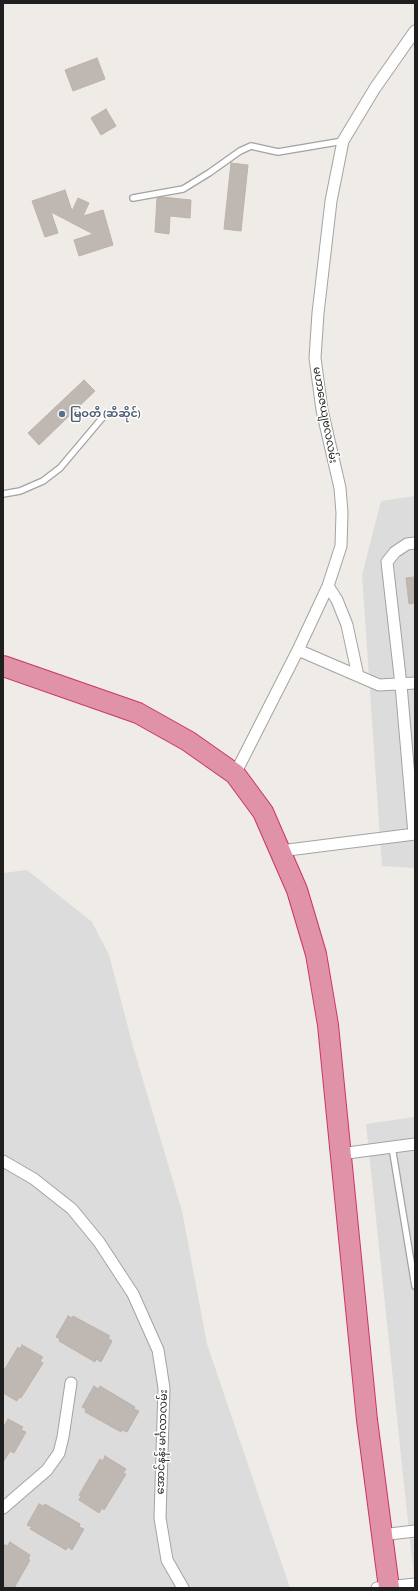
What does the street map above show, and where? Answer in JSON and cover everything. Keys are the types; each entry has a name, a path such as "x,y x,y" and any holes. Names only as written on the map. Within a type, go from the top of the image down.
{"highway":[{"path":"3,666 138,713 188,741 235,774 263,812 297,890 316,954 328,1025 367,1420 381,1535 385,1588"}],"street":[{"name":"မဟာဇေယျဗလလမ်း","path":"235,774 298,650 328,586 340,546 342,513 340,488 322,410 315,358 318,313 331,201 343,141 375,88 415,32"},
{"path":"280,852 415,834 401,685 387,562 395,552 407,544 415,543"},
{"path":"328,586 337,600 347,625 358,676"},
{"path":"298,650 379,685 401,685 415,683"},
{"path":"340,1154 415,1144"},
{"name":"အောင်နန်း မင်္ဂလာလမ်း","path":"3,1161 34,1178 72,1209 99,1242 133,1294 158,1350 164,1388 160,1518 167,1560 183,1588"},
{"path":"3,1508 47,1470 59,1453 63,1437 71,1383"},
{"path":"381,1535 415,1531"},
{"path":"385,1588 415,1584"}],"lane":[{"path":"133,198 183,189 210,173 240,151 251,146 278,152 343,141"},
{"path":"3,494 20,490 43,481 60,468 103,417"},
{"path":"392,1147 415,1286"}],"shaded area":[{"path":"415,496 415,868 382,866 362,575 381,501"},
{"path":"27,870 92,922 109,955 134,1050 182,1211 207,1344 290,1588 3,1588 3,873"},
{"path":"415,1117 415,1588 366,1124"}],"building":[{"path":"97,58 105,79 73,91 65,70"},
{"path":"106,109 116,126 101,135 91,118"},
{"path":"231,163 248,165 241,231 224,229"},
{"path":"65,190 72,211 78,198 89,203 83,216 103,210 113,245 79,256 74,240 93,234 51,212 58,233 45,237 32,201"},
{"path":"162,197 191,200 190,218 170,216 169,234 155,232 157,198"},
{"path":"84,380 95,391 39,445 28,433"},
{"path":"415,577 415,603 409,604 406,578"},
{"path":"68,1316 72,1318 73,1316 110,1336 108,1338 112,1341 101,1362 96,1359 95,1362 59,1341 60,1339 56,1337"},
{"path":"22,1345 43,1357 40,1361 43,1363 21,1398 19,1397 17,1401 3,1393 3,1372 18,1347 20,1349"},
{"path":"94,1386 98,1389 100,1386 135,1407 134,1409 139,1411 127,1432 122,1430 121,1432 85,1412 86,1409 82,1407"},
{"path":"8,1419 23,1427 21,1430 26,1432 14,1453 10,1451 3,1462 3,1428"},
{"path":"105,1456 126,1469 123,1473 126,1474 104,1510 102,1508 99,1513 79,1500 81,1496 79,1495 100,1459 103,1461"},
{"path":"39,1504 43,1506 45,1504 80,1524 79,1527 84,1529 72,1550 68,1547 66,1550 30,1529 32,1527 27,1525"},
{"path":"10,1542 30,1555 28,1559 30,1560 14,1588 3,1588 3,1544 7,1546"}],"place":[{"name":"မြဝတီ (ဆီဆိုင်)","path":"62,414"}]}
